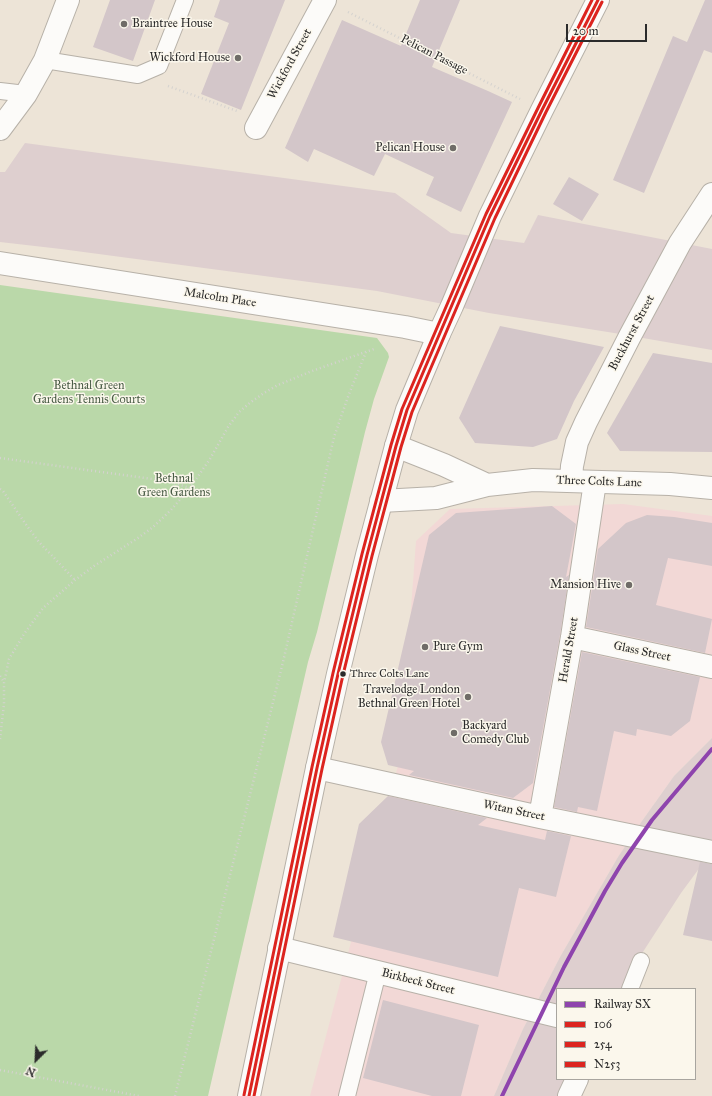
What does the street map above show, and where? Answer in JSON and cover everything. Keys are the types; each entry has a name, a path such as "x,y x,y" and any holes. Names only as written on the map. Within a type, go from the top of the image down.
{"street":[{"path":"0,129 26,94 45,60 68,0"},
{"name":"Wickford Street","path":"258,124 325,0"},
{"path":"249,1096 338,674 380,501 407,410 490,216 598,0"},
{"name":"Buckhurst Street","path":"571,480 577,442 586,422 680,243 712,194"},
{"name":"Malcolm Place","path":"0,263 439,334"},
{"path":"396,446 444,465 487,485"},
{"name":"Three Colts Lane","path":"380,501 436,498 487,485 533,480 670,484 712,488"},
{"name":"Herald Street","path":"540,817 572,637 596,482"},
{"name":"Glass Street","path":"572,637 712,667"},
{"name":"Witan Street","path":"317,768 540,817 712,852"},
{"name":"Birkbeck Street","path":"279,948 556,1016"},
{"path":"569,1096 577,1080"}],"lane":[{"path":"45,60 138,75 159,66 185,0"},
{"path":"0,91 26,94"},
{"path":"630,988 641,961"},
{"path":"347,1096 378,972"}],"path":[{"name":"Pelican Passage","path":"346,11 542,110"},
{"path":"138,75 258,124"},
{"path":"0,739 4,704 4,683 10,659 24,634 43,608 75,580 153,526 171,510 190,488 210,459 228,426 239,412 251,402 278,385 377,347"},
{"path":"175,1096 283,662 334,437 366,352"},
{"path":"0,458 167,481 190,488"},
{"path":"0,489 3,491 39,542 75,580"},
{"path":"0,676 4,683"},
{"path":"0,1070 139,1096"}],"shaded area":[{"path":"25,143 395,193 451,233 524,243 538,215 712,249 712,350 489,313 377,291 0,242 0,172 5,172"},
{"path":"623,504 712,516 712,738 674,776 618,857 560,957 523,1029 494,1096 310,1096 400,758 416,541 450,509"},
{"path":"712,738 712,851 681,893 639,958 624,988 556,988 556,1080 575,1080 567,1096 494,1096 523,1029 560,957 618,857 674,776"}],"green space":[{"name":"Bethnal Green Gardens","path":"0,285 377,338 388,353 389,357 374,399 365,432 317,632 308,662 208,1096 0,1096"}],"building":[{"name":"Braintree House","path":"110,0 155,0 133,61 93,47"},
{"name":"Wickford House","path":"220,0 285,0 241,110 201,94 229,23 214,17"},
{"path":"420,0 460,0 432,67 512,102 461,212 426,195 434,177 385,154 374,176 314,149 308,162 285,148 342,20 401,46"},
{"path":"705,0 712,0 712,53 704,50 644,193 613,180 673,36 687,42"},
{"path":"569,177 599,194 582,221 553,204"},
{"path":"500,326 604,347 574,401 557,439 533,447 475,443 459,418"},
{"path":"653,353 712,363 712,452 620,451 607,433"},
{"path":"552,506 576,524 566,577 569,575 560,635 533,783 513,798 409,775 414,771 388,765 381,742 429,535 456,513"},
{"name":"Mansion Hive","path":"647,515 674,517 712,523 712,566 668,558 656,605 712,619 705,653 586,627 598,549 626,523"},
{"path":"582,652 700,677 690,721 671,736 637,729 636,736 614,731 597,811 578,807 577,812 554,807"},
{"path":"388,796 487,818 478,825 545,840 547,831 571,836 556,897 519,888 498,977 333,937 359,824"},
{"path":"700,862 712,864 712,941 683,935"},
{"path":"383,1000 479,1025 461,1096 432,1096 363,1078"}],"rail line":[{"name":"SX","path":"502,1096 564,967 605,891 622,863 652,820 712,749"}],"transit line":[{"name":"N253","path":"244,1095 333,673 362,554 402,409 486,214 592,0"},
{"name":"106","path":"249,1096 338,674 367,555 407,410 490,216 598,0"},
{"name":"254","path":"254,1096 343,675 372,556 401,447 412,412 495,218 546,112 602,2"}],"place":[{"name":"Braintree House","path":"124,24"},
{"name":"Wickford House","path":"238,58"},
{"name":"Pelican House","path":"453,148"},
{"name":"Mansion Hive","path":"629,585"},
{"name":"Pure Gym","path":"425,647"},
{"name":"Three Colts Lane","path":"343,674"},
{"name":"Travelodge London Bethnal Green Hotel","path":"468,697"},
{"name":"Backyard Comedy Club","path":"454,733"}],"park label":[{"name":"Bethnal Green Gardens Tennis Courts","path":"89,393"}]}
